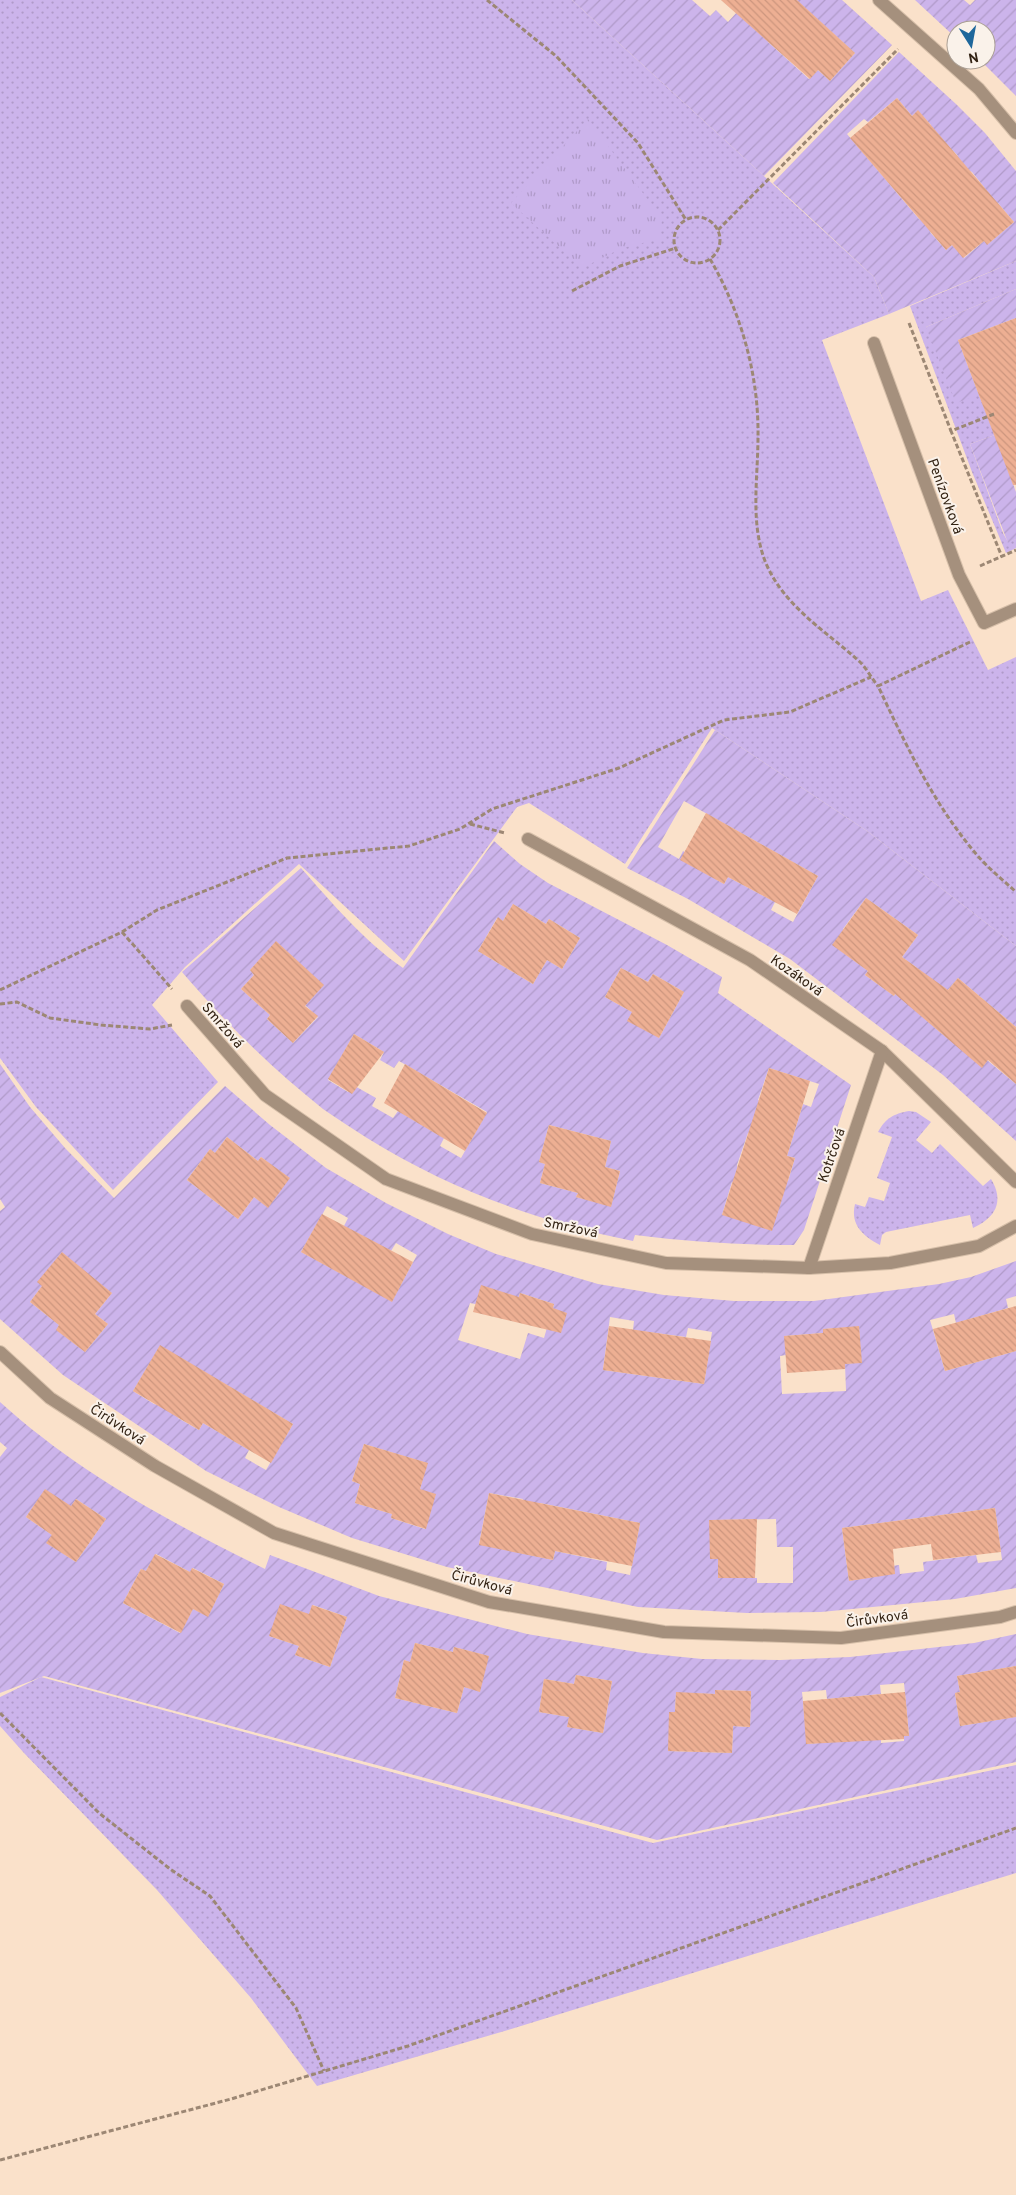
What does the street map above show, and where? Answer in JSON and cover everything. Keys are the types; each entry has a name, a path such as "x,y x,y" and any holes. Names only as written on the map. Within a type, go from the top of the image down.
{"street":[{"path":"879,0 979,89 1016,132"},
{"name":"Penízovková","path":"874,343 959,575 984,624"},
{"path":"984,624 1016,609"},
{"name":"Kozáková","path":"528,839 750,960 882,1052 1016,1182"},
{"name":"Smržová","path":"187,1006 265,1095 386,1180 532,1234 666,1263 809,1268 890,1263 979,1246 1016,1226"},
{"name":"Kotrčová","path":"809,1268 882,1052"},
{"name":"Čirůvková","path":"0,1352 58,1403 154,1466 274,1533 489,1602 664,1632 841,1638 1000,1617 1016,1612"}],"path":[{"path":"487,0 556,56 638,143 686,220"},
{"path":"718,230 915,32"},
{"path":"700,217 714,224 718,230 720,244 718,251 710,259 699,264 684,259 676,248 674,239 676,232 686,220 700,217"},
{"path":"572,291 620,266 676,248"},
{"path":"710,259 721,278 740,325 753,378 758,434 756,511 758,532 765,561 778,587 800,612 862,664 872,677 910,755 941,805 977,856 1016,892"},
{"path":"910,323 1002,557"},
{"path":"952,431 994,414"},
{"path":"959,575 1016,550"},
{"path":"878,686 973,641 984,624"},
{"path":"0,990 122,932 157,910 287,858 409,846 460,829 492,809 619,768 724,720 790,712 872,677"},
{"path":"470,824 528,839"},
{"path":"122,932 187,1006"},
{"path":"0,1004 17,1002 50,1018 150,1029 198,1020"},
{"path":"0,1712 99,1813 170,1869 210,1896 296,2008 324,2071"},
{"path":"0,2160 231,2099 418,2042 1016,1828"}],"green space":[{"path":"0,0 572,0 874,277 889,314 822,340 921,601 948,590 988,670 1016,657 1016,946 867,831 712,728 625,864 529,803 517,807 404,961 299,864 185,967 152,1005 218,1082 113,1190 36,1107 0,1058"},
{"path":"572,0 692,0 710,16 716,10 728,22 746,2 755,0 842,0 892,45 764,176","holes":["806,9 855,53 830,81 818,70 809,79 768,42"]},
{"path":"915,0 964,0 970,5 975,0 1016,0 1016,96 990,70 996,70 996,20 946,20 946,29"},
{"path":"899,52 985,133 1016,171 1016,261 889,314 874,277 773,183","holes":["897,98 912,116 918,111 931,125 925,131 945,142 958,156 951,162 972,172 984,187 978,192 998,203 1014,222 988,244 984,241 964,258 952,245 946,250 930,232 936,226 919,219 847,134 864,119 868,122"]},
{"path":"588,119 662,219 659,239 622,248 582,268 511,203"},
{"path":"1016,261 1016,289 926,327 979,395 995,435 970,444 1003,533 1008,542 1016,539 1016,548 1006,553 972,472 910,306"},
{"path":"1016,289 1016,318 958,340 979,395 956,403 926,327"},
{"path":"995,435 1016,492 1016,539 1008,543 970,444"},
{"path":"715,730 867,831 1016,946 1016,1027 958,978 924,1018 942,1034 948,1028 1016,1084 1016,1141 943,1075 790,959 688,899 627,868","holes":["684,801 818,876 793,922 771,910 775,902 728,877 724,884 703,872 707,865 683,851 679,859 658,847","866,898 918,935 902,957 916,967 894,996 865,975 868,971 837,948 848,933 843,929"]},
{"path":"494,841 520,864 548,883 667,945 722,977 718,993 851,1085 804,1230 794,1245 714,1243 635,1235 633,1241 563,1224 496,1202 463,1188 399,1157 323,1109 249,1044 182,972 301,868 362,934 403,968","holes":["513,904 546,924 549,919 580,938 562,969 547,960 533,984 478,951 497,918 503,921","276,942 305,1005 318,1017 293,1043 267,1019 270,1015 241,989 254,975 250,970","621,968 648,982 653,974 684,992 659,1038 632,1012 605,997","354,1034 384,1052 380,1060 394,1068 399,1061 487,1112 461,1158 440,1146 444,1138 398,1111 393,1118 372,1106 376,1098 353,1085 348,1092 328,1080","769,1068 819,1084 811,1107 803,1104 787,1156 795,1158 788,1181 779,1179 722,1215 732,1182 741,1184 737,1165 748,1133 756,1135 767,1104 758,1100","549,1125 611,1141 605,1167 620,1171 611,1206 576,1197 578,1193 540,1183 545,1164 539,1162"]},
{"path":"0,1064 30,1107 65,1148 114,1198 225,1086 270,1125 326,1168 386,1203 448,1234 496,1254 598,1284 664,1295 734,1301 814,1301 939,1284 971,1277 1016,1261 1016,1296 1006,1299 1008,1308 956,1323 954,1314 930,1320 945,1371 1016,1351 1016,1588 955,1599 821,1612 747,1613 638,1607 447,1567 352,1538 279,1507 206,1471 63,1375 0,1319 0,1211 5,1207 0,1199","holes":["227,1137 258,1161 261,1157 289,1178 268,1207 254,1197 238,1219 187,1180 210,1149 215,1153","327,1206 348,1218 344,1226 391,1251 396,1243 417,1255 392,1301 301,1252","42,1286 112,1293 95,1314 108,1324 85,1352 57,1330 59,1325 30,1302","520,1293 554,1304 544,1338 528,1333 520,1359 458,1340 470,1303 475,1304 519,1297","610,1317 634,1321 633,1330 686,1337 688,1328 712,1332 704,1384 603,1370","859,1327 861,1362 845,1364 846,1391 782,1394 780,1356 786,1355 785,1336 823,1333 823,1329","160,1346 293,1424 266,1470 245,1458 249,1450 203,1423 199,1430 178,1418 182,1410 154,1404 133,1391","364,1444 427,1463 420,1489 425,1529 391,1518 392,1514 355,1503 360,1484 352,1481","489,1493 523,1499 521,1508 538,1512 540,1503 640,1523 630,1575 606,1570 607,1562 555,1551 553,1560 479,1544","995,1508 1002,1560 978,1563 976,1555 923,1562 924,1571 900,1574 899,1565 872,1569 873,1577 849,1581 842,1528","776,1519 777,1547 793,1547 793,1583 757,1583 757,1578 718,1578 718,1559 710,1558 710,1520"]},
{"path":"909,1111 916,1112 931,1122 916,1140 932,1153 940,1144 983,1186 991,1179 997,1195 996,1208 987,1219 973,1228 970,1215 886,1232 882,1235 880,1245 868,1238 859,1229 854,1218 855,1204 865,1207 869,1197 884,1201 890,1183 877,1178 892,1137 878,1132 890,1117"},
{"path":"0,1402 61,1451 126,1495 265,1569 270,1555 379,1596 527,1634 643,1653 702,1659 780,1660 850,1657 974,1643 1016,1634 1016,1666 957,1676 960,1692 955,1693 960,1726 1015,1717 1016,1704 1016,1762 657,1840 44,1676 0,1693 0,1457 7,1448 0,1442","holes":["45,1490 71,1507 76,1499 106,1519 76,1562 47,1543 52,1535 26,1517","156,1554 190,1572 193,1568 224,1584 208,1616 193,1609 180,1633 123,1603 141,1569 146,1571","313,1605 347,1617 330,1667 295,1655 299,1646 269,1636 309,1614","415,1643 453,1652 454,1647 488,1656 479,1691 464,1687 457,1713 395,1698 404,1660 410,1662","576,1675 612,1681 603,1733 568,1727 569,1717 539,1712 544,1679 574,1684","904,1683 909,1735 904,1736 904,1741 881,1743 881,1738 807,1744 802,1692 826,1690 827,1699 881,1694 880,1685","715,1690 751,1691 750,1727 733,1726 732,1753 668,1751 675,1712 676,1693 715,1694"]},
{"path":"41,1677 653,1843 1016,1765 1016,1873 508,2030 317,2086 251,1998 157,1890 0,1726 0,1697"}],"building":[{"path":"721,0 797,0 855,53 830,81 818,70 810,79"},
{"path":"897,98 912,116 918,110 1014,222 987,245 984,241 963,258 952,245 946,250 850,138"},
{"path":"1016,318 1016,485 1013,485 958,340"},
{"path":"706,813 818,876 797,914 728,877 724,884 680,860"},
{"path":"866,898 918,935 902,957 948,990 958,978 1016,1027 1016,1084 988,1060 982,1068 895,994 894,996 865,975 868,971 832,945"},
{"path":"513,904 546,924 549,919 580,938 562,969 547,960 533,984 478,951 498,917 503,921"},
{"path":"276,941 324,985 305,1006 318,1016 293,1043 267,1019 270,1015 241,989 254,975 250,970"},
{"path":"621,968 648,982 653,974 684,992 659,1038 627,1021 632,1012 605,997"},
{"path":"354,1034 384,1052 352,1094 328,1079"},
{"path":"405,1064 487,1113 465,1151 384,1103"},
{"path":"769,1068 810,1081 787,1156 795,1158 772,1231 722,1215"},
{"path":"549,1125 611,1141 605,1167 620,1171 611,1207 576,1197 578,1193 540,1183 545,1164 539,1162"},
{"path":"227,1137 258,1161 261,1157 290,1178 268,1208 254,1197 238,1219 187,1180 210,1149 215,1153"},
{"path":"322,1214 413,1262 392,1302 301,1252"},
{"path":"62,1252 112,1293 95,1314 108,1324 85,1352 56,1330 59,1325 30,1302 42,1286 37,1282"},
{"path":"481,1285 519,1297 520,1293 554,1304 553,1308 567,1313 561,1333 473,1312"},
{"path":"1016,1306 1016,1351 945,1371 933,1329"},
{"path":"609,1326 711,1341 704,1384 603,1370"},
{"path":"859,1326 862,1363 845,1364 845,1369 787,1373 784,1336 823,1333 823,1329"},
{"path":"160,1345 293,1424 271,1463 203,1423 199,1430 133,1391"},
{"path":"364,1444 428,1463 420,1489 436,1494 426,1529 391,1518 392,1514 355,1503 360,1484 352,1481"},
{"path":"45,1489 71,1506 76,1499 106,1519 76,1562 46,1543 52,1535 26,1517"},
{"path":"489,1493 640,1523 632,1566 555,1551 553,1560 479,1545"},
{"path":"995,1508 1001,1552 933,1560 931,1544 893,1549 895,1574 849,1581 842,1528"},
{"path":"757,1519 755,1578 718,1578 718,1559 710,1559 709,1520"},
{"path":"155,1554 190,1572 192,1568 224,1584 208,1617 193,1609 181,1633 123,1603 141,1569 146,1571"},
{"path":"280,1604 309,1614 312,1605 347,1617 330,1667 295,1655 299,1646 269,1636"},
{"path":"415,1643 453,1652 454,1647 489,1656 480,1692 464,1687 457,1713 395,1698 404,1660 410,1662"},
{"path":"1016,1666 1016,1717 960,1726 955,1693 960,1692 957,1676"},
{"path":"576,1675 612,1681 603,1733 567,1727 569,1717 539,1712 544,1679 574,1684"},
{"path":"715,1690 751,1691 750,1727 733,1726 732,1753 668,1751 669,1712 675,1712 676,1692 715,1694"},
{"path":"905,1692 909,1736 904,1736 904,1739 806,1744 803,1701"}]}
